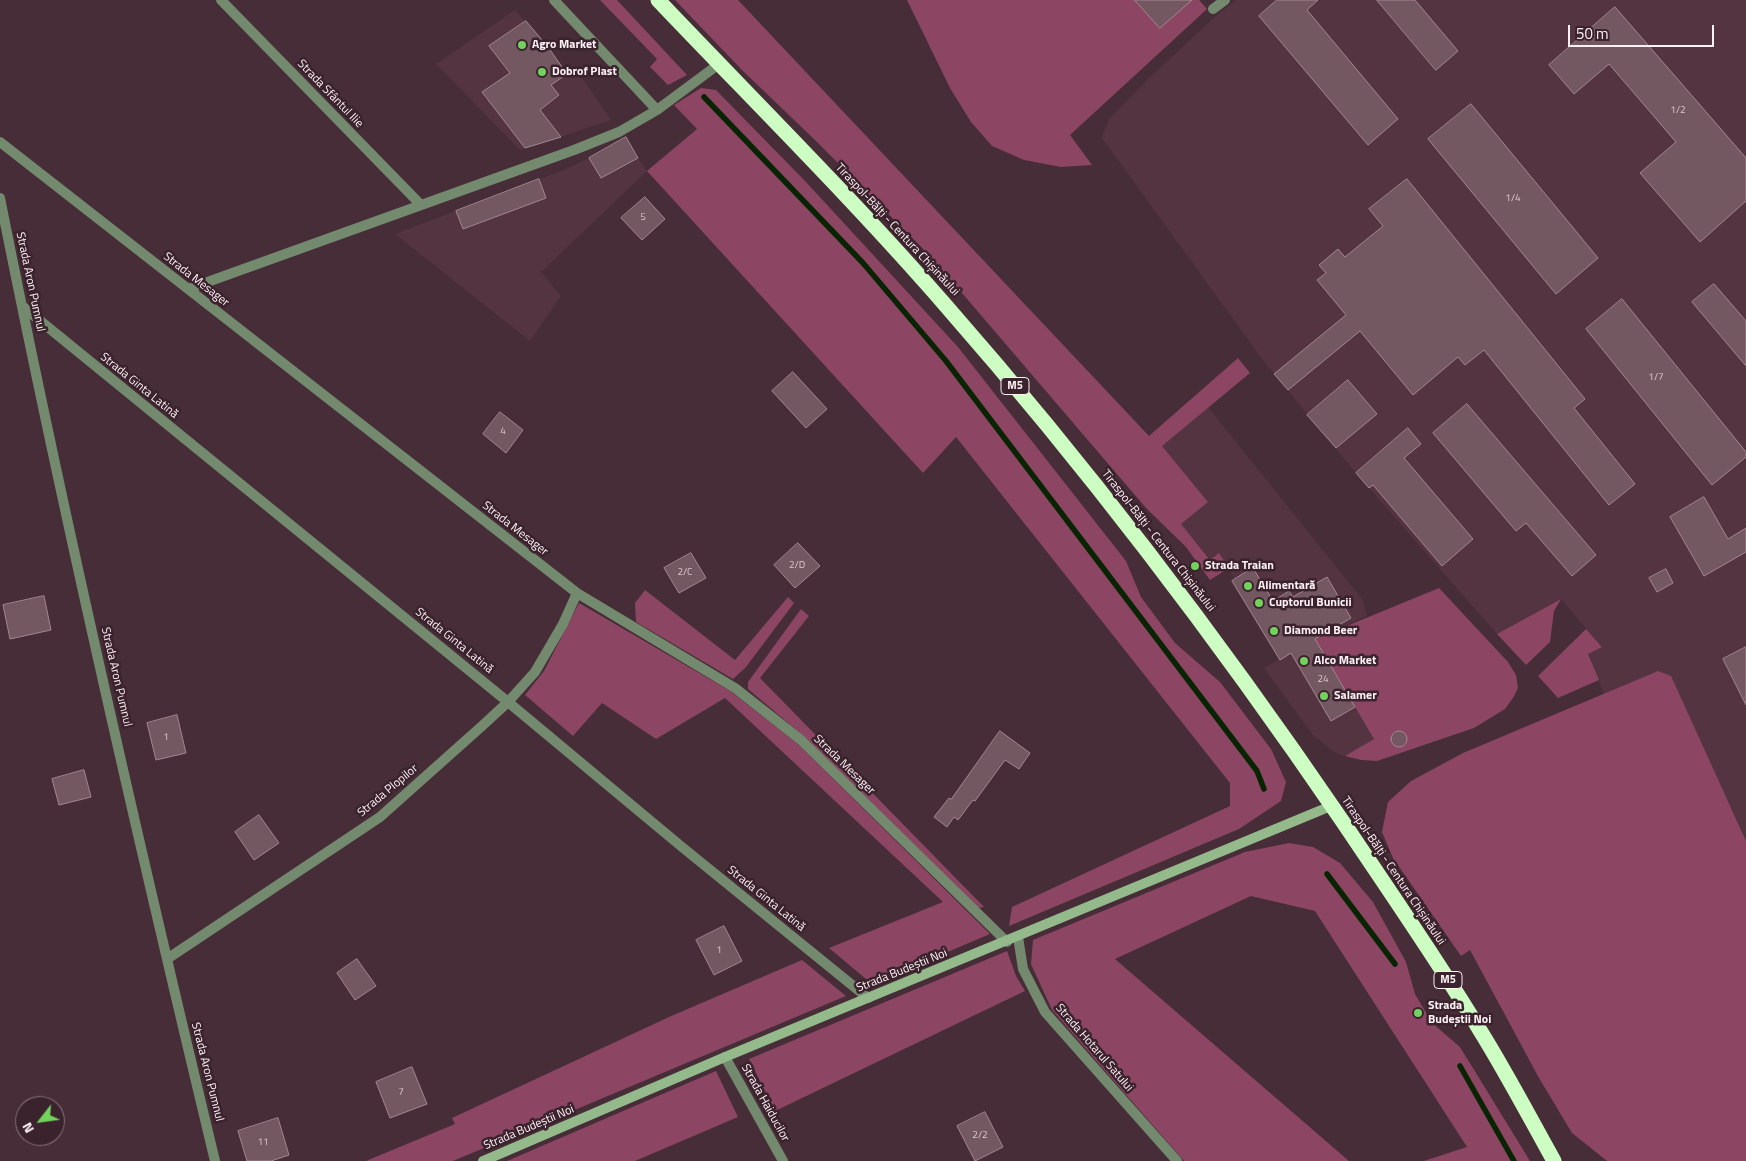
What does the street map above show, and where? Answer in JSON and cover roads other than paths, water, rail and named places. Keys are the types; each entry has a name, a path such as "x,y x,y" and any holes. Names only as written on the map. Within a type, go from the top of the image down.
{"highway":[{"name":"Tiraspol-Bălţi - Centura Chișinăului","path":"658,0 815,163 941,299 1046,423 1120,515 1266,710 1411,923 1482,1034 1554,1161"}],"street":[{"name":"Strada Sfântul Ilie","path":"221,0 421,205"},
{"path":"554,0 657,110"},
{"path":"1213,9 1225,0"},
{"path":"188,289 574,150 619,132 657,110 719,64"},
{"name":"Strada Mesager","path":"0,142 577,593 735,688 801,740 1007,942"},
{"name":"Strada Aron Pumnul","path":"0,198 22,306 167,959 215,1161"},
{"name":"Strada Ginta Latină","path":"22,306 868,998"},
{"name":"Strada Plopilor","path":"167,959 380,816 508,702 535,672 563,624 577,593"},
{"name":"Strada Budeștii Noi","path":"483,1161 725,1057 1007,942 1331,806"},
{"name":"Strada Hotarul Satului","path":"1018,937 1023,969 1045,1012 1177,1161"},
{"name":"Strada Haiducilor","path":"725,1057 782,1161"}],"waterway":[{"path":"704,97 863,263 946,361 1257,771 1264,789"},
{"path":"1327,874 1395,964"},
{"path":"1460,1066 1514,1161"}],"place":[{"name":"Agro Market","path":"522,45"},
{"name":"Dobrof Plast","path":"542,72"},
{"name":"Strada Traian","path":"1195,566"},
{"name":"Alimentară","path":"1248,586"},
{"name":"Cuptorul Bunicii","path":"1259,603"},
{"name":"Diamond Beer","path":"1274,631"},
{"name":"Alco Market","path":"1304,661"},
{"name":"Salamer","path":"1324,696"},
{"name":"Strada Budeștii Noi","path":"1418,1013"}]}
